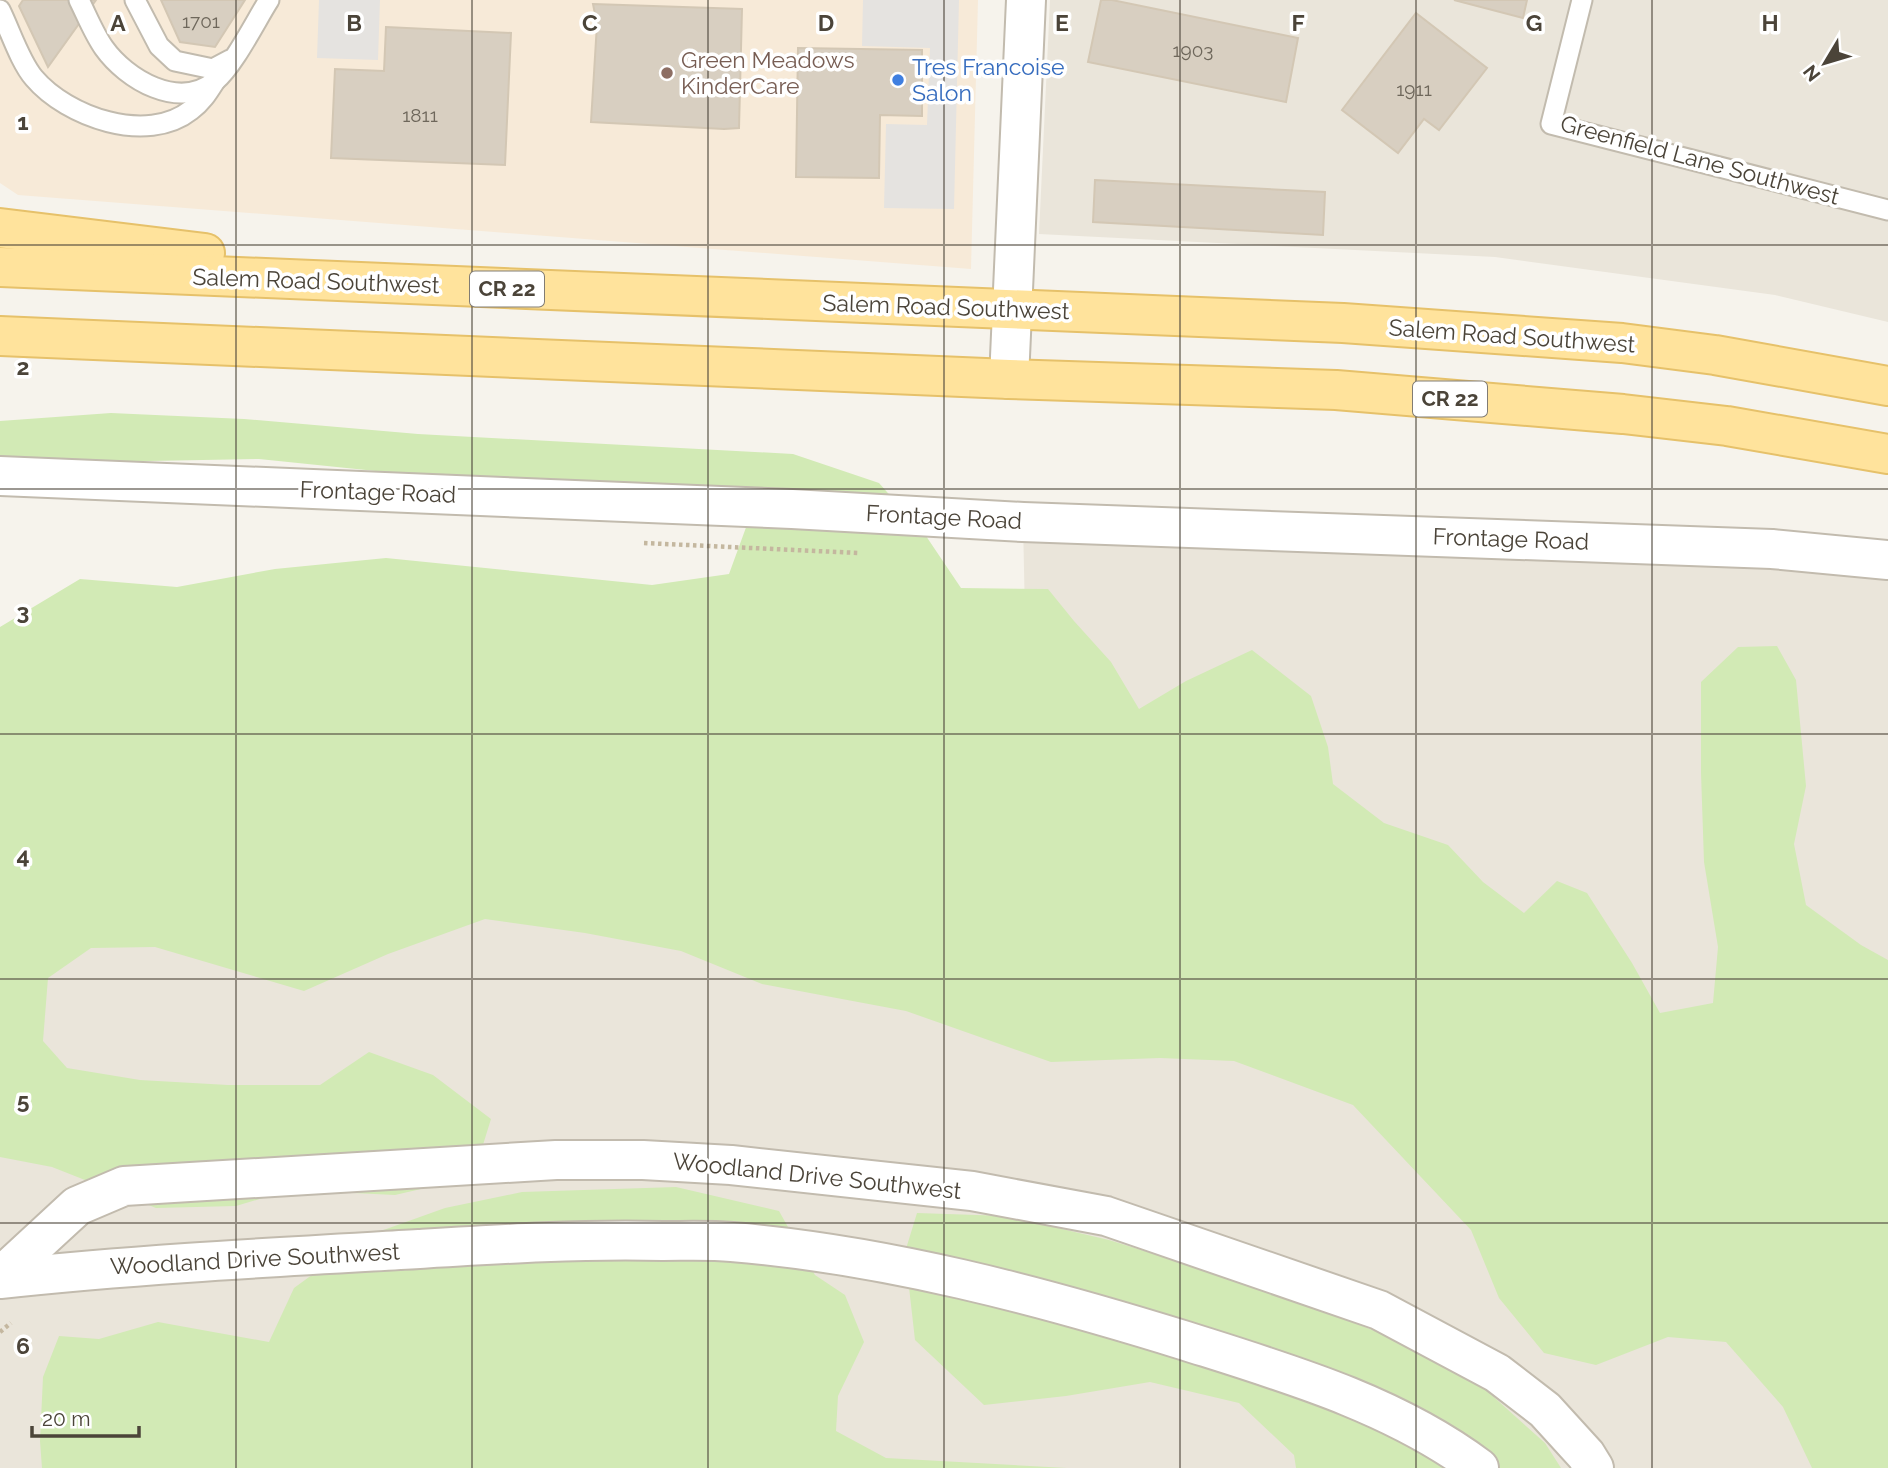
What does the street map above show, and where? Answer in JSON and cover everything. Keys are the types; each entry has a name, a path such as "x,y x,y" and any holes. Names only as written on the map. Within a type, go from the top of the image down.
{"main road":[{"path":"0,228 485,288"},
{"name":"Salem Road Southwest","path":"0,267 1343,323 1622,343 1715,355 1888,386"},
{"name":"CR 22","path":"0,336 1009,379 1336,390 1508,403 1727,426 1888,454"}],"street":[{"path":"1009,379 1026,0"},
{"name":"Frontage Road","path":"0,476 792,509 1023,522 1772,549 1888,560"},
{"name":"Woodland Drive Southwest","path":"0,1278 77,1206 124,1186 556,1160 643,1160 731,1165 972,1191 1106,1216 1379,1310 1497,1373 1545,1410 1586,1455 1594,1468"},
{"name":"Woodland Drive Southwest","path":"0,1278 124,1266 590,1239 728,1242 809,1250 995,1287 1099,1314 1282,1371 1375,1408 1445,1443 1479,1468"}],"lane":[{"path":"79,0 103,46 121,69 144,83 172,93 196,90 215,81"},
{"path":"135,0 159,46 175,61 213,69 232,59"},
{"path":"0,10 32,76 48,93 74,110 104,121 140,125 173,121 190,112 232,59 269,0"},
{"name":"Greenfield Lane Southwest","path":"1582,0 1551,124 1888,210"}],"path":[{"path":"0,1332 11,1323"}],"shaded area":[{"path":"0,0 978,0 971,269 18,195 0,183"},
{"path":"319,0 380,0 378,60 317,58"},
{"path":"863,0 959,0 954,209 884,208 886,124 927,125 930,48 862,46"},
{"path":"1050,0 1888,0 1888,322 1775,295 1495,257 1039,234"},
{"path":"1023,522 1888,560 1888,1468 0,1468 0,870 1030,851"}],"green space":[{"path":"111,413 244,419 418,434 793,454 879,483 926,536 961,588 1048,589 1111,662 1139,709 1186,681 1252,650 1311,696 1328,747 1333,784 1384,823 1448,845 1483,882 1524,913 1557,881 1587,893 1660,1013 1713,1003 1718,947 1704,862 1701,682 1738,647 1777,646 1796,680 1806,786 1794,844 1806,905 1861,945 1888,960 1888,1468 1812,1468 1783,1407 1726,1342 1668,1337 1596,1365 1544,1353 1499,1298 1471,1230 1353,1105 1234,1061 1160,1058 1051,1062 906,1011 762,984 681,951 585,933 485,919 388,954 304,991 155,947 91,948 48,978 43,1041 67,1068 140,1080 228,1085 320,1085 369,1052 433,1075 491,1119 473,1177 395,1195 290,1190 236,1206 156,1208 52,1167 0,1157 0,627 80,579 177,587 275,569 386,558 652,585 729,574 748,522 434,477 259,459 96,462 0,457 0,421"},
{"path":"676,1187 779,1211 815,1275 845,1295 864,1342 838,1396 836,1431 886,1458 1067,1468 42,1468 40,1441 43,1377 59,1336 99,1339 158,1322 269,1342 294,1288 364,1237 445,1208 522,1192"},
{"path":"917,1213 1006,1216 1109,1240 1292,1297 1394,1339 1477,1382 1545,1443 1561,1468 1296,1468 1294,1455 1239,1403 1150,1382 1066,1396 984,1405 915,1340 905,1252"}],"building":[{"path":"23,0 96,0 48,67 19,6"},
{"path":"161,0 245,0 215,47 180,42"},
{"path":"1101,0 1298,38 1286,102 1088,62"},
{"path":"1454,0 1527,0 1523,18"},
{"name":"Green Meadows KinderCare","path":"593,4 742,9 739,128 591,122 597,24"},
{"path":"1416,13 1487,68 1439,130 1424,119 1398,153 1342,110"},
{"path":"386,27 511,33 505,165 331,158 335,69 384,71"},
{"path":"798,48 922,50 922,116 880,115 879,178 796,177"},
{"path":"1095,180 1325,192 1323,235 1093,222"}],"place":[{"name":"Green Meadows KinderCare","path":"667,73"},
{"name":"Tres Francoise Salon","path":"898,80"}]}
